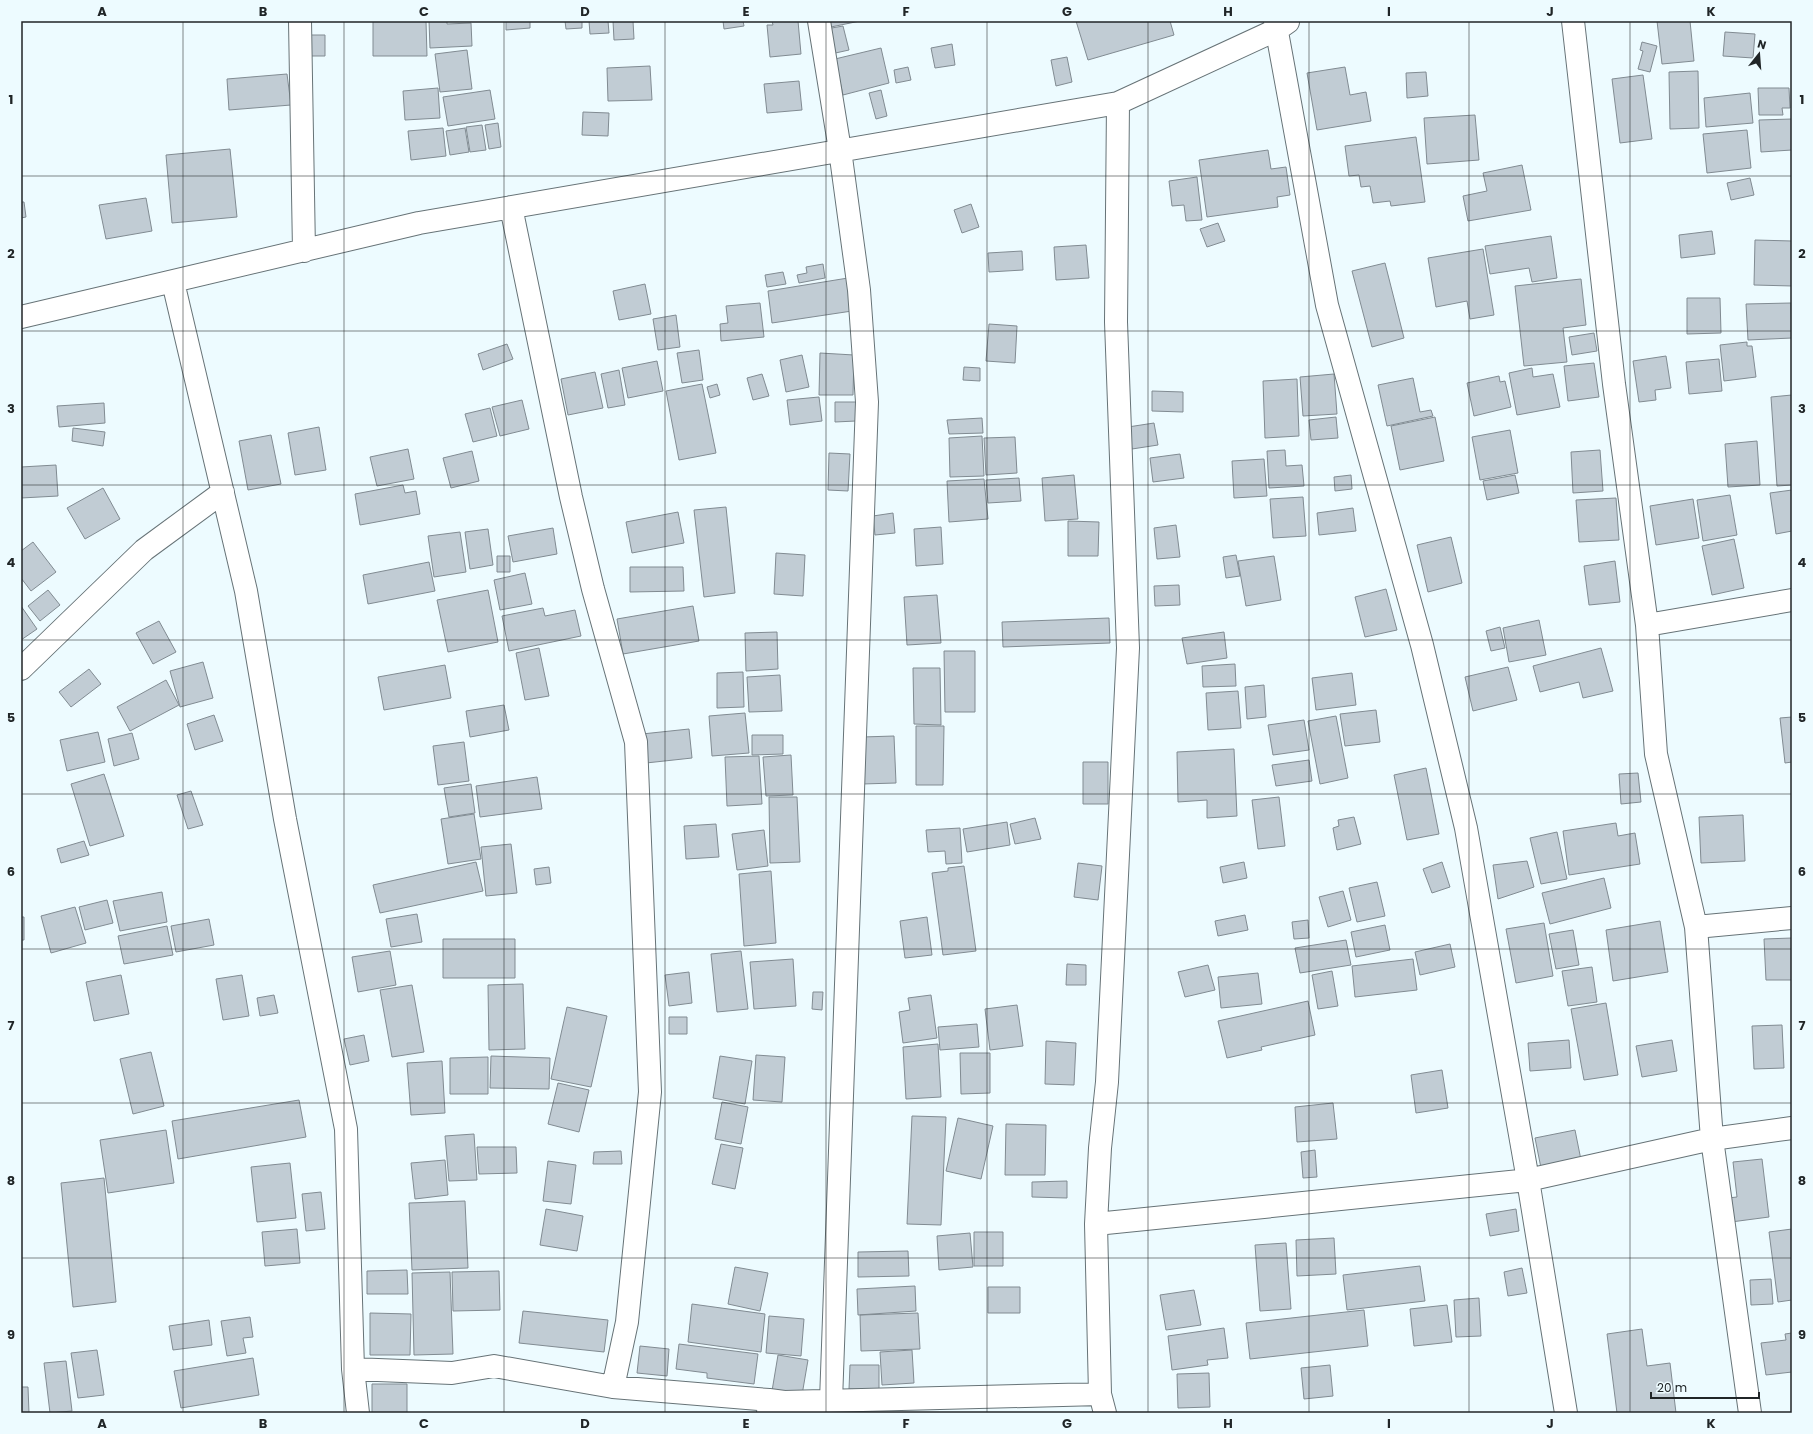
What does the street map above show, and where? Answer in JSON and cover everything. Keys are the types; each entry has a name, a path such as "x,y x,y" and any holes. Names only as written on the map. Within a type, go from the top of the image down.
{"street":[{"path":"300,21 304,251"},
{"path":"819,21 840,150 859,290 868,402 831,1401"},
{"path":"1573,21 1614,384 1647,625 1656,754 1696,927 1712,1139 1750,1413"},
{"path":"21,317 419,223 1118,103 1281,24 1327,305 1422,645 1466,828 1528,1180 1566,1413"},
{"path":"353,1369 452,1373 494,1366 613,1387 769,1407 831,1401 1103,1404 1096,1224 1100,1148 1107,1082 1128,648 1116,322 1118,103"},
{"path":"511,207 571,497 593,589 636,742 650,1092 627,1322 613,1387"},
{"path":"173,282 246,591 285,819 346,1129 353,1369 358,1413"},
{"path":"21,669 144,550 223,492"},
{"path":"1647,625 1792,600"},
{"path":"1696,927 1792,918"},
{"path":"1096,1224 1528,1180 1712,1139 1792,1128"}],"building":[{"path":"373,21 426,21 427,56 373,56"},
{"path":"429,21 447,21 447,24 471,23 472,46 430,48"},
{"path":"506,21 530,21 530,28 506,30"},
{"path":"565,21 582,21 582,28 566,29"},
{"path":"589,21 608,21 609,33 590,34"},
{"path":"613,21 633,21 634,39 614,40"},
{"path":"723,21 743,21 744,26 724,29"},
{"path":"772,21 798,21 801,54 770,57 767,25 773,25"},
{"path":"829,21 860,21 831,27"},
{"path":"1076,21 1170,21 1174,35 1088,60"},
{"path":"1657,21 1690,21 1694,61 1662,64"},
{"path":"843,26 849,50 831,54 826,29"},
{"path":"1725,32 1755,34 1753,58 1723,56"},
{"path":"308,35 325,35 325,56 309,56"},
{"path":"1642,42 1657,46 1650,72 1638,69 1643,51 1640,50"},
{"path":"952,44 955,65 935,68 931,48"},
{"path":"881,48 889,83 843,95 835,59"},
{"path":"467,50 472,89 440,92 435,54"},
{"path":"1067,57 1072,82 1056,86 1051,60"},
{"path":"650,66 652,100 608,101 607,68"},
{"path":"908,67 911,80 896,83 894,70"},
{"path":"1345,67 1350,95 1366,92 1371,121 1317,130 1307,73"},
{"path":"1698,71 1699,128 1670,129 1669,72"},
{"path":"1426,72 1428,96 1407,98 1406,73"},
{"path":"287,74 291,105 229,110 227,79"},
{"path":"1643,75 1652,139 1620,143 1612,79"},
{"path":"799,81 802,110 767,113 764,84"},
{"path":"438,88 440,118 405,120 403,91"},
{"path":"1758,88 1789,88 1790,108 1782,108 1783,115 1759,115"},
{"path":"490,90 495,119 448,126 443,97"},
{"path":"881,90 887,116 876,119 869,93"},
{"path":"1750,93 1753,123 1706,127 1704,98"},
{"path":"583,112 609,113 608,136 582,135"},
{"path":"1475,115 1479,160 1427,164 1424,118"},
{"path":"1792,119 1792,150 1761,152 1759,120"},
{"path":"498,123 501,147 489,149 485,125"},
{"path":"482,125 486,150 470,152 466,127"},
{"path":"443,128 446,156 411,160 408,131"},
{"path":"465,128 469,152 450,155 446,131"},
{"path":"1747,130 1751,168 1707,173 1703,134"},
{"path":"1416,137 1425,202 1391,206 1390,201 1373,203 1370,186 1361,187 1359,175 1349,176 1345,146"},
{"path":"230,149 237,217 172,223 166,155"},
{"path":"1268,150 1271,169 1286,167 1290,195 1277,197 1278,207 1207,217 1199,160"},
{"path":"1522,165 1531,210 1468,221 1463,196 1487,191 1483,173"},
{"path":"1197,177 1202,220 1186,221 1184,205 1172,206 1169,181"},
{"path":"1750,178 1754,195 1731,200 1727,183"},
{"path":"146,198 152,231 106,239 99,205"},
{"path":"21,202 24,202 26,217 21,218"},
{"path":"971,204 979,227 962,233 954,210"},
{"path":"1218,223 1225,241 1207,247 1200,229"},
{"path":"1712,231 1715,254 1681,258 1679,235"},
{"path":"1551,236 1557,278 1532,282 1529,268 1490,274 1485,246"},
{"path":"1755,240 1792,241 1792,286 1754,285"},
{"path":"1086,245 1089,278 1056,280 1054,247"},
{"path":"1483,249 1494,315 1470,319 1467,301 1436,307 1428,258"},
{"path":"1022,251 1023,270 989,272 988,253"},
{"path":"1385,263 1404,338 1372,347 1352,271"},
{"path":"823,264 825,278 799,283 797,275 807,273 806,267"},
{"path":"783,272 786,284 767,287 765,275"},
{"path":"848,278 852,311 772,323 768,291"},
{"path":"1581,279 1586,325 1563,328 1567,362 1524,366 1515,286"},
{"path":"645,284 651,314 619,320 613,291"},
{"path":"1687,298 1720,298 1721,333 1687,334"},
{"path":"760,303 764,337 721,341 720,324 728,323 726,306"},
{"path":"1791,303 1792,338 1748,340 1746,304"},
{"path":"676,315 680,347 658,350 653,319"},
{"path":"989,324 1017,326 1015,363 986,361"},
{"path":"1594,333 1597,351 1572,355 1569,337"},
{"path":"1747,342 1747,346 1752,346 1756,377 1724,381 1720,345"},
{"path":"507,344 513,359 483,370 478,354"},
{"path":"699,350 703,380 682,383 677,353"},
{"path":"820,353 854,355 853,395 819,395"},
{"path":"802,355 809,387 786,392 780,360"},
{"path":"1666,356 1671,388 1655,390 1656,400 1639,402 1633,361"},
{"path":"1719,359 1722,391 1689,394 1686,362"},
{"path":"657,361 663,391 628,398 622,368"},
{"path":"1594,363 1599,397 1568,401 1564,366"},
{"path":"964,367 980,368 980,381 963,380"},
{"path":"1532,368 1533,377 1553,374 1560,407 1517,415 1509,373"},
{"path":"619,370 625,405 608,408 601,374"},
{"path":"595,372 603,408 568,415 561,379"},
{"path":"762,374 769,396 753,400 747,378"},
{"path":"1334,374 1337,414 1303,416 1300,377"},
{"path":"1499,376 1500,382 1505,381 1511,407 1474,416 1467,383"},
{"path":"1413,378 1420,412 1431,410 1433,416 1387,426 1378,385"},
{"path":"1297,379 1299,436 1265,438 1263,381"},
{"path":"702,384 716,453 679,460 666,391"},
{"path":"717,384 720,395 710,398 707,387"},
{"path":"1152,391 1183,392 1183,412 1152,411"},
{"path":"1792,395 1792,485 1777,486 1771,397"},
{"path":"819,397 822,421 790,425 787,400"},
{"path":"522,400 529,429 500,436 492,407"},
{"path":"835,402 856,402 856,421 835,422"},
{"path":"104,403 105,423 59,427 57,406"},
{"path":"490,408 497,436 473,442 465,414"},
{"path":"1336,417 1338,438 1311,440 1309,420"},
{"path":"1435,417 1444,461 1400,470 1391,426"},
{"path":"982,418 983,433 949,434 947,420"},
{"path":"1154,423 1158,445 1132,449 1128,427"},
{"path":"319,427 326,470 295,475 288,433"},
{"path":"73,428 105,432 103,446 72,441"},
{"path":"1510,430 1518,473 1480,480 1472,437"},
{"path":"271,435 281,484 248,490 239,441"},
{"path":"982,436 984,476 950,477 949,438"},
{"path":"1015,437 1017,473 986,475 984,438"},
{"path":"1757,441 1760,485 1728,487 1725,444"},
{"path":"408,449 414,479 377,486 370,457"},
{"path":"1285,450 1286,466 1302,465 1304,486 1269,488 1267,451"},
{"path":"1600,450 1603,491 1573,493 1571,452"},
{"path":"472,451 479,481 451,488 443,458"},
{"path":"829,453 850,454 848,491 828,490"},
{"path":"1180,454 1184,478 1153,482 1150,458"},
{"path":"1264,459 1267,496 1234,498 1232,461"},
{"path":"56,465 58,496 21,498 21,467"},
{"path":"1074,475 1078,519 1045,521 1042,478"},
{"path":"1351,475 1352,489 1335,491 1334,477"},
{"path":"1515,475 1519,493 1487,500 1483,481"},
{"path":"1019,478 1021,501 988,503 986,480"},
{"path":"984,479 988,519 949,522 947,481"},
{"path":"403,485 405,493 416,491 420,514 360,525 355,494"},
{"path":"103,488 120,519 85,539 67,508"},
{"path":"1792,490 1792,531 1776,534 1770,493"},
{"path":"1730,495 1737,535 1703,541 1697,500"},
{"path":"1303,497 1306,536 1273,538 1270,499"},
{"path":"1616,498 1619,540 1579,542 1576,500"},
{"path":"1693,499 1699,538 1656,545 1650,506"},
{"path":"726,507 735,593 704,597 694,510"},
{"path":"1353,508 1356,531 1319,535 1317,513"},
{"path":"678,512 684,543 632,553 626,522"},
{"path":"893,513 895,533 875,535 873,516"},
{"path":"1068,521 1099,522 1098,556 1068,556"},
{"path":"1176,525 1180,557 1157,559 1154,528"},
{"path":"941,527 943,564 916,566 914,529"},
{"path":"553,528 557,554 513,562 508,536"},
{"path":"488,529 493,565 470,569 465,532"},
{"path":"460,532 466,572 434,577 428,536"},
{"path":"1451,537 1462,583 1428,592 1417,545"},
{"path":"1734,539 1744,588 1712,595 1702,546"},
{"path":"33,542 56,572 31,591 21,578 21,551"},
{"path":"776,553 805,555 803,596 774,594"},
{"path":"1236,555 1240,576 1226,578 1223,557"},
{"path":"497,556 510,556 510,572 497,572"},
{"path":"1274,556 1281,600 1246,606 1238,561"},
{"path":"1615,561 1620,602 1589,605 1584,566"},
{"path":"429,562 435,591 368,604 363,575"},
{"path":"630,567 683,567 684,591 630,592"},
{"path":"525,573 532,604 500,610 494,580"},
{"path":"1179,585 1180,605 1155,606 1154,586"},
{"path":"1386,589 1397,630 1365,637 1355,597"},
{"path":"48,590 60,605 40,621 28,606"},
{"path":"488,590 498,642 448,652 437,600"},
{"path":"937,595 941,643 907,645 904,597"},
{"path":"21,606 37,629 21,640"},
{"path":"693,606 699,641 623,654 617,619"},
{"path":"543,608 545,616 575,610 581,636 509,651 502,616"},
{"path":"1109,618 1110,643 1003,647 1002,622"},
{"path":"1539,620 1546,655 1509,662 1503,628"},
{"path":"159,621 176,652 153,664 136,633"},
{"path":"1500,627 1505,648 1491,651 1486,631"},
{"path":"777,632 778,669 746,671 745,633"},
{"path":"1224,632 1227,658 1187,664 1182,638"},
{"path":"539,648 549,696 525,700 516,653"},
{"path":"1601,648 1613,691 1583,698 1579,682 1540,692 1533,666"},
{"path":"944,651 975,651 975,712 945,712"},
{"path":"203,662 213,698 180,707 170,671"},
{"path":"1235,664 1236,686 1203,687 1202,666"},
{"path":"445,665 451,698 384,710 378,677"},
{"path":"1508,667 1517,700 1473,711 1465,677"},
{"path":"913,668 940,668 941,725 914,724"},
{"path":"89,669 101,684 71,707 59,692"},
{"path":"743,672 744,707 717,708 717,673"},
{"path":"1352,673 1356,705 1316,710 1312,678"},
{"path":"780,675 782,711 749,712 747,677"},
{"path":"166,680 179,705 130,731 117,707"},
{"path":"1264,685 1266,717 1247,719 1245,687"},
{"path":"1238,691 1241,728 1208,730 1206,693"},
{"path":"504,705 509,730 470,737 466,711"},
{"path":"1376,710 1380,742 1345,746 1340,714"},
{"path":"745,713 749,753 712,756 709,716"},
{"path":"214,715 223,741 195,750 187,724"},
{"path":"1336,716 1348,778 1320,784 1308,721"},
{"path":"1792,717 1792,762 1785,763 1780,718"},
{"path":"1304,720 1309,750 1273,755 1268,725"},
{"path":"916,726 944,726 943,785 916,785"},
{"path":"689,729 692,758 646,763 642,734"},
{"path":"98,732 105,762 67,771 60,740"},
{"path":"132,733 139,759 114,766 108,739"},
{"path":"752,735 783,735 783,754 752,755"},
{"path":"894,736 896,783 862,784 862,737"},
{"path":"464,742 469,781 438,785 433,746"},
{"path":"1234,749 1237,816 1207,818 1207,800 1178,802 1177,752"},
{"path":"791,755 793,795 766,796 763,757"},
{"path":"759,756 762,804 727,806 725,757"},
{"path":"1309,760 1312,781 1276,786 1272,765"},
{"path":"1083,762 1108,762 1108,804 1083,804"},
{"path":"1426,768 1439,834 1407,840 1394,775"},
{"path":"1638,773 1641,802 1621,804 1619,774"},
{"path":"104,774 124,836 90,846 71,784"},
{"path":"537,777 542,809 480,817 476,786"},
{"path":"471,784 475,813 449,817 444,788"},
{"path":"191,791 203,825 188,829 177,795"},
{"path":"769,797 797,797 800,862 770,863"},
{"path":"1279,797 1285,846 1258,849 1252,800"},
{"path":"474,814 481,859 448,864 441,819"},
{"path":"1743,815 1745,861 1701,863 1699,817"},
{"path":"1354,817 1361,844 1337,850 1333,828 1339,826 1338,820"},
{"path":"1035,818 1041,839 1015,844 1010,824"},
{"path":"1007,822 1010,845 967,852 963,829"},
{"path":"1616,823 1618,836 1635,833 1640,864 1569,875 1563,831"},
{"path":"716,824 719,857 686,859 684,826"},
{"path":"960,828 962,863 946,864 945,851 928,852 926,830"},
{"path":"764,830 768,866 737,870 732,834"},
{"path":"1557,832 1567,879 1541,884 1530,838"},
{"path":"84,841 89,855 61,863 57,849"},
{"path":"511,844 517,893 486,896 481,847"},
{"path":"1527,861 1534,887 1498,899 1493,865"},
{"path":"476,862 483,891 380,913 373,885"},
{"path":"1244,862 1247,878 1223,883 1220,867"},
{"path":"1442,862 1450,887 1432,893 1423,869"},
{"path":"1078,863 1102,866 1098,900 1074,897"},
{"path":"964,866 976,951 943,955 932,873 948,871 948,868"},
{"path":"549,867 551,883 536,885 534,869"},
{"path":"771,871 776,943 744,946 739,874"},
{"path":"1604,878 1611,908 1550,924 1542,893"},
{"path":"1377,882 1385,916 1357,922 1349,888"},
{"path":"1343,891 1351,920 1328,927 1319,897"},
{"path":"162,892 167,922 120,931 113,901"},
{"path":"107,900 113,923 85,930 79,907"},
{"path":"75,907 86,943 51,953 41,916"},
{"path":"417,914 422,942 391,947 386,919"},
{"path":"1245,915 1248,930 1218,936 1215,921"},
{"path":"21,917 24,917 24,940 21,940"},
{"path":"927,917 932,955 905,958 900,921"},
{"path":"209,919 214,945 176,952 171,926"},
{"path":"1308,920 1309,938 1294,939 1292,922"},
{"path":"1660,921 1668,972 1613,981 1606,930"},
{"path":"1544,923 1553,976 1516,983 1506,929"},
{"path":"1385,925 1390,950 1356,957 1351,932"},
{"path":"167,926 173,955 124,964 118,936"},
{"path":"1573,930 1579,965 1556,969 1549,934"},
{"path":"1792,938 1792,980 1766,980 1764,939"},
{"path":"443,939 515,939 515,978 443,978"},
{"path":"1346,940 1351,965 1300,973 1295,948"},
{"path":"1450,944 1455,967 1420,975 1415,952"},
{"path":"390,951 396,985 358,992 352,957"},
{"path":"741,951 748,1009 717,1012 711,954"},
{"path":"793,959 796,1006 754,1009 750,962"},
{"path":"1413,959 1417,990 1355,997 1352,966"},
{"path":"1067,964 1086,965 1086,985 1066,985"},
{"path":"1208,965 1215,990 1185,997 1178,972"},
{"path":"1592,967 1597,1002 1568,1006 1562,971"},
{"path":"1332,971 1338,1006 1318,1009 1312,975"},
{"path":"689,972 692,1003 669,1006 665,975"},
{"path":"1258,973 1262,1004 1221,1008 1218,977"},
{"path":"121,975 129,1014 94,1021 86,982"},
{"path":"242,975 249,1016 223,1020 216,979"},
{"path":"523,984 525,1049 489,1050 488,985"},
{"path":"412,985 424,1052 392,1057 380,990"},
{"path":"813,992 823,992 822,1010 812,1009"},
{"path":"274,995 278,1013 260,1016 257,998"},
{"path":"931,995 937,1038 903,1043 899,1012 910,1010 908,998"},
{"path":"1308,1001 1315,1035 1261,1047 1262,1050 1227,1058 1218,1021"},
{"path":"1606,1003 1618,1075 1584,1080 1571,1009"},
{"path":"1017,1005 1023,1046 990,1050 985,1009"},
{"path":"567,1007 607,1016 591,1087 551,1079"},
{"path":"669,1017 687,1017 687,1034 669,1034"},
{"path":"977,1024 979,1047 940,1050 938,1027"},
{"path":"1782,1025 1784,1068 1754,1069 1752,1026"},
{"path":"364,1035 369,1061 350,1065 344,1039"},
{"path":"1569,1040 1571,1068 1530,1071 1528,1043"},
{"path":"1672,1040 1677,1071 1642,1077 1636,1046"},
{"path":"1046,1041 1076,1043 1074,1085 1045,1084"},
{"path":"938,1044 941,1097 906,1099 903,1047"},
{"path":"151,1052 164,1106 133,1114 120,1059"},
{"path":"960,1053 990,1053 990,1093 961,1094"},
{"path":"756,1055 785,1057 782,1102 753,1100"},
{"path":"491,1056 550,1058 549,1089 490,1088"},
{"path":"720,1056 752,1061 745,1104 713,1098"},
{"path":"488,1057 488,1094 450,1094 450,1058"},
{"path":"442,1061 445,1113 411,1115 407,1063"},
{"path":"1442,1070 1448,1108 1416,1113 1411,1075"},
{"path":"558,1083 589,1090 579,1132 548,1124"},
{"path":"299,1100 306,1137 178,1159 172,1121"},
{"path":"722,1102 748,1107 741,1144 715,1139"},
{"path":"1333,1103 1337,1139 1297,1142 1295,1107"},
{"path":"912,1116 946,1117 941,1225 907,1224"},
{"path":"958,1118 993,1126 981,1179 946,1171"},
{"path":"1006,1124 1046,1125 1045,1175 1005,1175"},
{"path":"166,1130 174,1183 108,1193 100,1140"},
{"path":"1575,1130 1581,1160 1541,1168 1535,1138"},
{"path":"474,1134 477,1180 449,1181 445,1136"},
{"path":"721,1144 743,1148 735,1189 712,1184"},
{"path":"477,1147 516,1147 517,1173 479,1174"},
{"path":"1315,1150 1317,1177 1303,1178 1301,1152"},
{"path":"621,1151 622,1164 593,1164 594,1152"},
{"path":"1762,1159 1769,1217 1731,1222 1728,1198 1737,1197 1733,1162"},
{"path":"445,1160 448,1195 415,1199 411,1163"},
{"path":"548,1161 576,1165 571,1204 543,1201"},
{"path":"290,1163 296,1218 257,1222 251,1167"},
{"path":"104,1178 116,1302 73,1307 61,1183"},
{"path":"1067,1181 1067,1198 1032,1197 1032,1182"},
{"path":"321,1192 325,1229 306,1231 302,1194"},
{"path":"465,1201 468,1268 412,1270 409,1203"},
{"path":"546,1209 583,1216 577,1251 540,1245"},
{"path":"1516,1209 1519,1231 1490,1236 1486,1214"},
{"path":"297,1229 300,1263 265,1266 262,1232"},
{"path":"1792,1229 1792,1300 1778,1302 1769,1232"},
{"path":"974,1232 1003,1232 1003,1266 974,1266"},
{"path":"970,1233 973,1267 939,1270 937,1236"},
{"path":"1334,1238 1336,1274 1297,1276 1296,1240"},
{"path":"1286,1243 1291,1309 1260,1311 1255,1245"},
{"path":"908,1251 909,1276 858,1277 858,1252"},
{"path":"1420,1266 1425,1301 1347,1310 1343,1275"},
{"path":"735,1267 768,1273 760,1311 728,1304"},
{"path":"1522,1268 1527,1293 1508,1296 1504,1272"},
{"path":"407,1270 408,1294 367,1294 367,1271"},
{"path":"499,1271 500,1310 453,1311 452,1272"},
{"path":"450,1272 453,1354 414,1355 412,1273"},
{"path":"1771,1279 1773,1304 1751,1305 1750,1280"},
{"path":"915,1286 916,1311 858,1315 857,1289"},
{"path":"988,1287 1020,1287 1020,1313 988,1313"},
{"path":"1194,1290 1201,1325 1166,1330 1160,1295"},
{"path":"1479,1298 1481,1336 1456,1337 1454,1300"},
{"path":"692,1304 765,1314 761,1352 688,1342"},
{"path":"1447,1305 1452,1342 1414,1346 1410,1309"},
{"path":"1364,1310 1368,1346 1250,1359 1246,1323"},
{"path":"523,1311 608,1320 604,1352 519,1343"},
{"path":"370,1313 411,1314 410,1355 370,1355"},
{"path":"918,1313 920,1349 861,1351 860,1315"},
{"path":"769,1316 804,1319 801,1356 766,1353"},
{"path":"250,1317 253,1337 243,1338 246,1353 227,1356 221,1321"},
{"path":"209,1320 212,1345 173,1350 169,1326"},
{"path":"1224,1328 1228,1358 1207,1360 1208,1365 1172,1370 1168,1336"},
{"path":"1642,1329 1647,1366 1670,1363 1676,1413 1617,1413 1607,1334"},
{"path":"1792,1333 1792,1372 1766,1375 1761,1343 1786,1340 1785,1334"},
{"path":"679,1344 758,1354 754,1384 707,1378 707,1373 676,1369"},
{"path":"640,1346 669,1349 667,1376 637,1373"},
{"path":"97,1350 104,1395 78,1398 71,1353"},
{"path":"912,1350 914,1383 882,1385 880,1352"},
{"path":"778,1355 808,1360 802,1395 772,1391"},
{"path":"253,1358 259,1395 181,1408 174,1371"},
{"path":"66,1361 72,1411 50,1413 44,1363"},
{"path":"850,1365 879,1365 879,1390 849,1389"},
{"path":"1330,1365 1333,1396 1304,1399 1301,1368"},
{"path":"1209,1373 1210,1407 1178,1408 1177,1374"},
{"path":"372,1384 407,1384 407,1413 372,1413"},
{"path":"21,1387 28,1387 29,1413 21,1413"}]}
